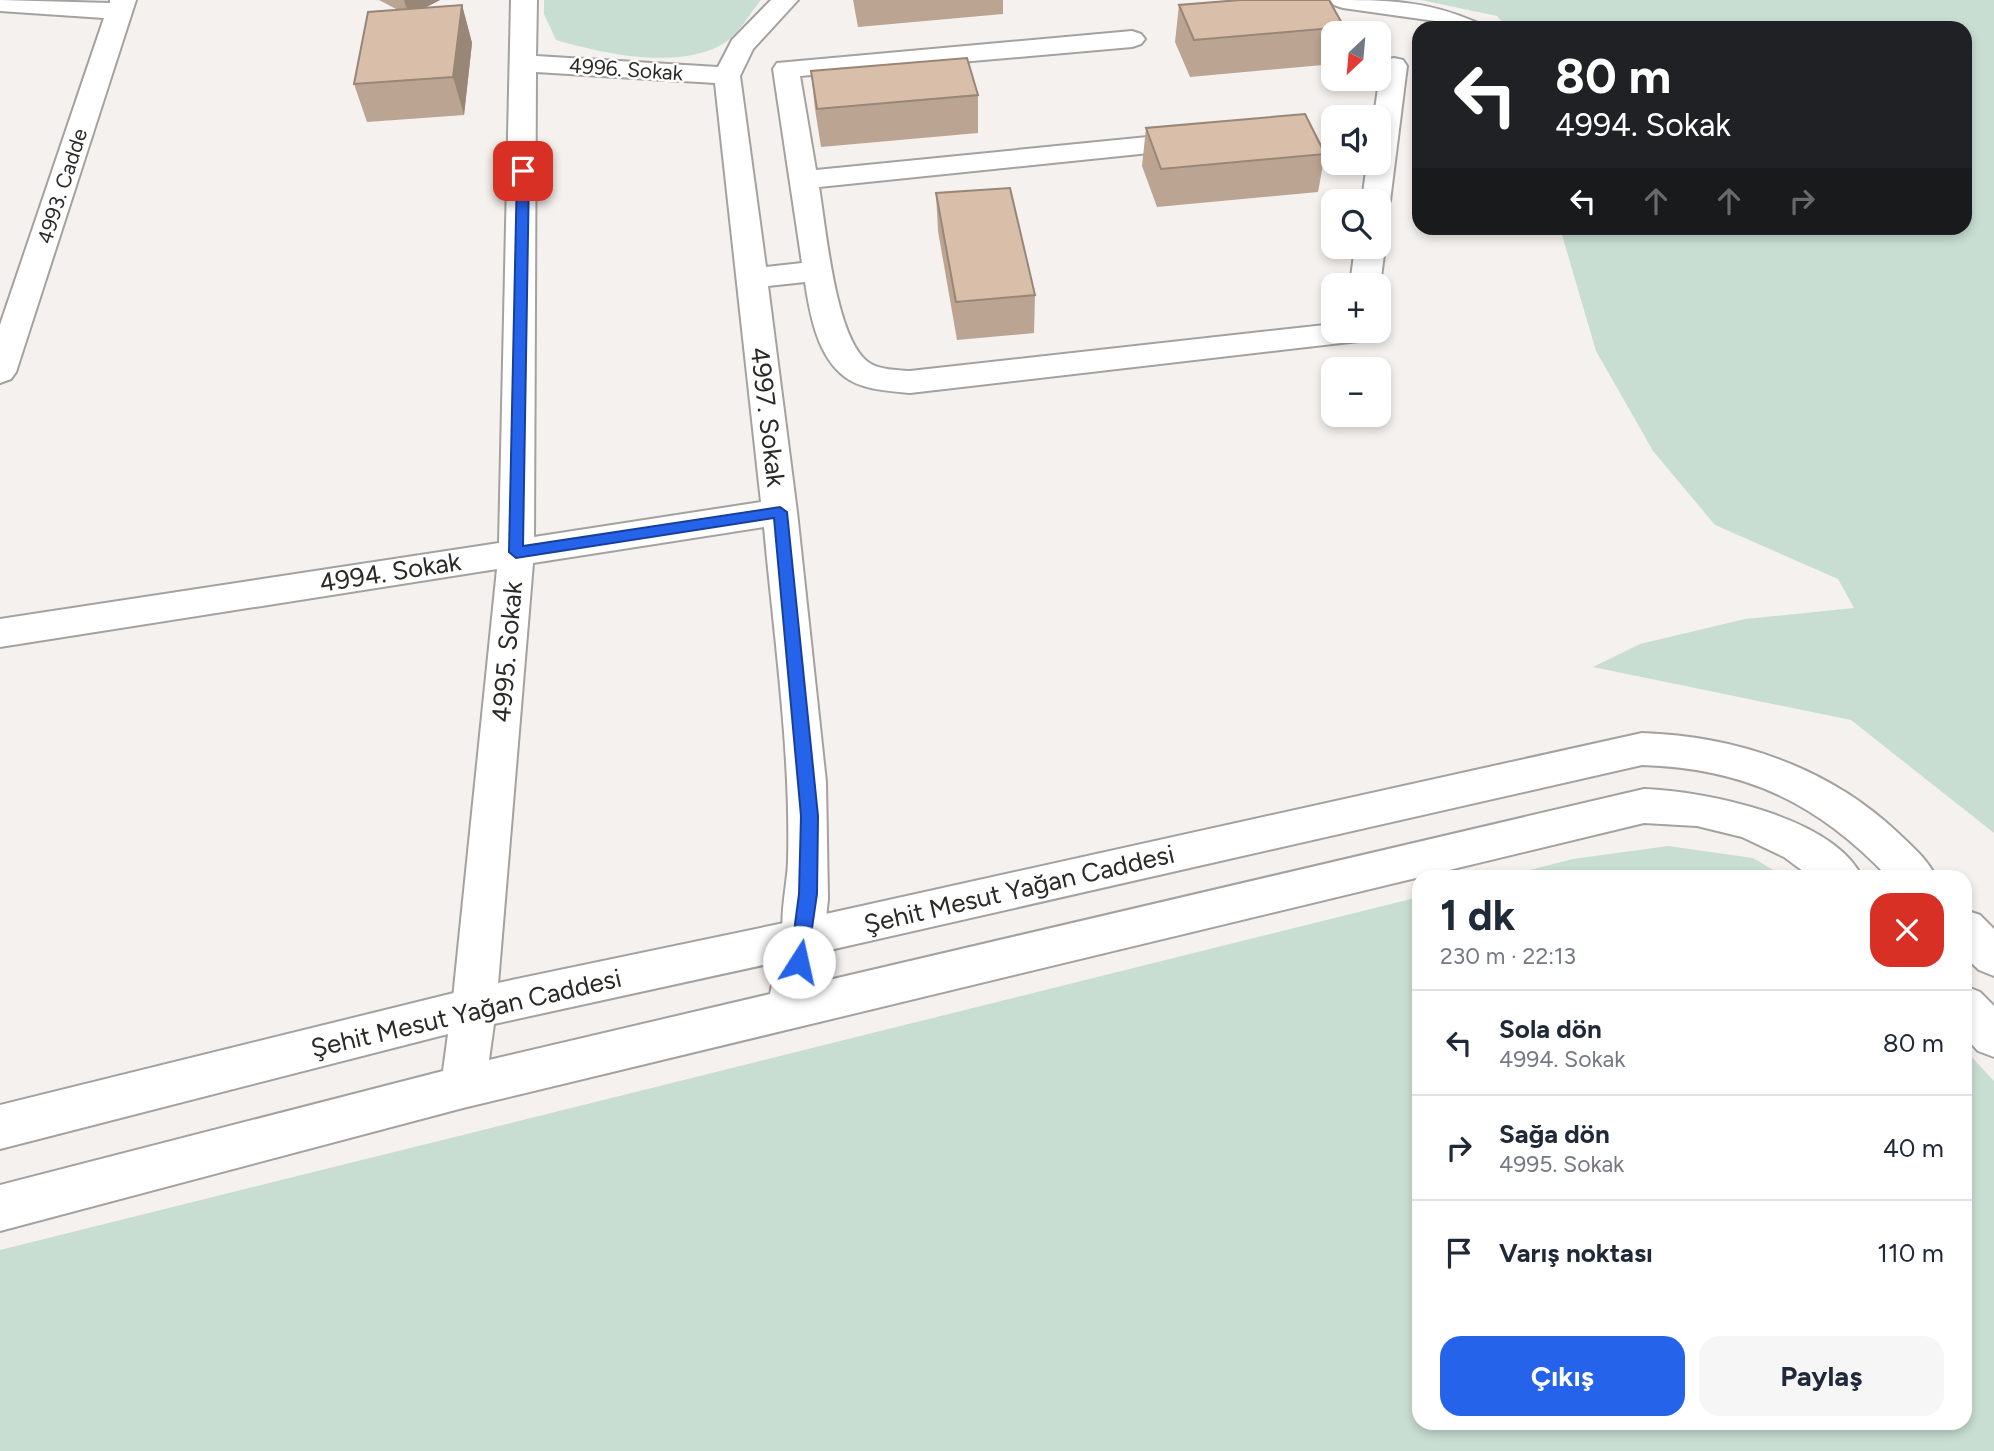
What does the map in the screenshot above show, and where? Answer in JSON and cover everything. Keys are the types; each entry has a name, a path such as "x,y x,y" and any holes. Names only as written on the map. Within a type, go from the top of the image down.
{"street":[{"name":"4995. Sokak","path":"463,1087 474,1008 516,552 524,0"},
{"path":"727,76 741,46 785,0"},
{"path":"1343,0 1441,14 1455,21"},
{"path":"0,3 121,5"},
{"name":"4993. Cadde","path":"0,372 121,5"},
{"path":"1132,39 786,69 825,310 844,357 858,371 882,379 909,382 1321,335"},
{"name":"4996. Sokak","path":"525,62 727,76"},
{"path":"1378,189 1394,66"},
{"name":"4997. Sokak","path":"727,76 780,512 810,816 808,894 803,938 789,1009"},
{"path":"804,180 1227,137"},
{"path":"751,278 818,271"},
{"name":"4994. Sokak","path":"0,633 780,512"},
{"name":"Şehit Mesut Yağan Caddesi","path":"0,1127 474,1008 803,938 1642,749 1678,748 1754,766 1804,789 1851,817 1908,870"},
{"path":"0,1208 463,1087 1644,806 1678,805 1741,819 1785,837 1831,870"},
{"path":"1972,935 1994,957"},
{"path":"1972,1013 1994,1037"}],"green space":[{"path":"544,0 761,0 726,42 708,51 666,58 619,54 556,40 544,14"},
{"path":"1421,0 1994,0 1994,833 1851,720 1593,667 1640,644 1745,619 1854,608 1838,579 1715,525 1653,451 1596,351 1562,235 1972,235 1972,21 1502,21 1497,16"},
{"path":"1668,846 1753,858 1773,870 1530,870 1573,859"},
{"path":"1412,899 1412,1430 1972,1430 1972,1057 1994,1081 1994,1451 0,1451 0,1250"}],"building":[{"path":"1240,0 1329,0 1341,21 1321,21 1321,29 1194,40 1179,5"},
{"path":"462,5 453,77 354,84 368,12"},
{"path":"967,58 978,95 817,109 811,71"},
{"path":"1305,114 1321,146 1321,154 1161,169 1146,128"},
{"path":"1010,188 1035,295 956,302 936,193"}],"route":[{"path":"523,171 516,552 780,512 810,816 808,894 799,962"}]}
